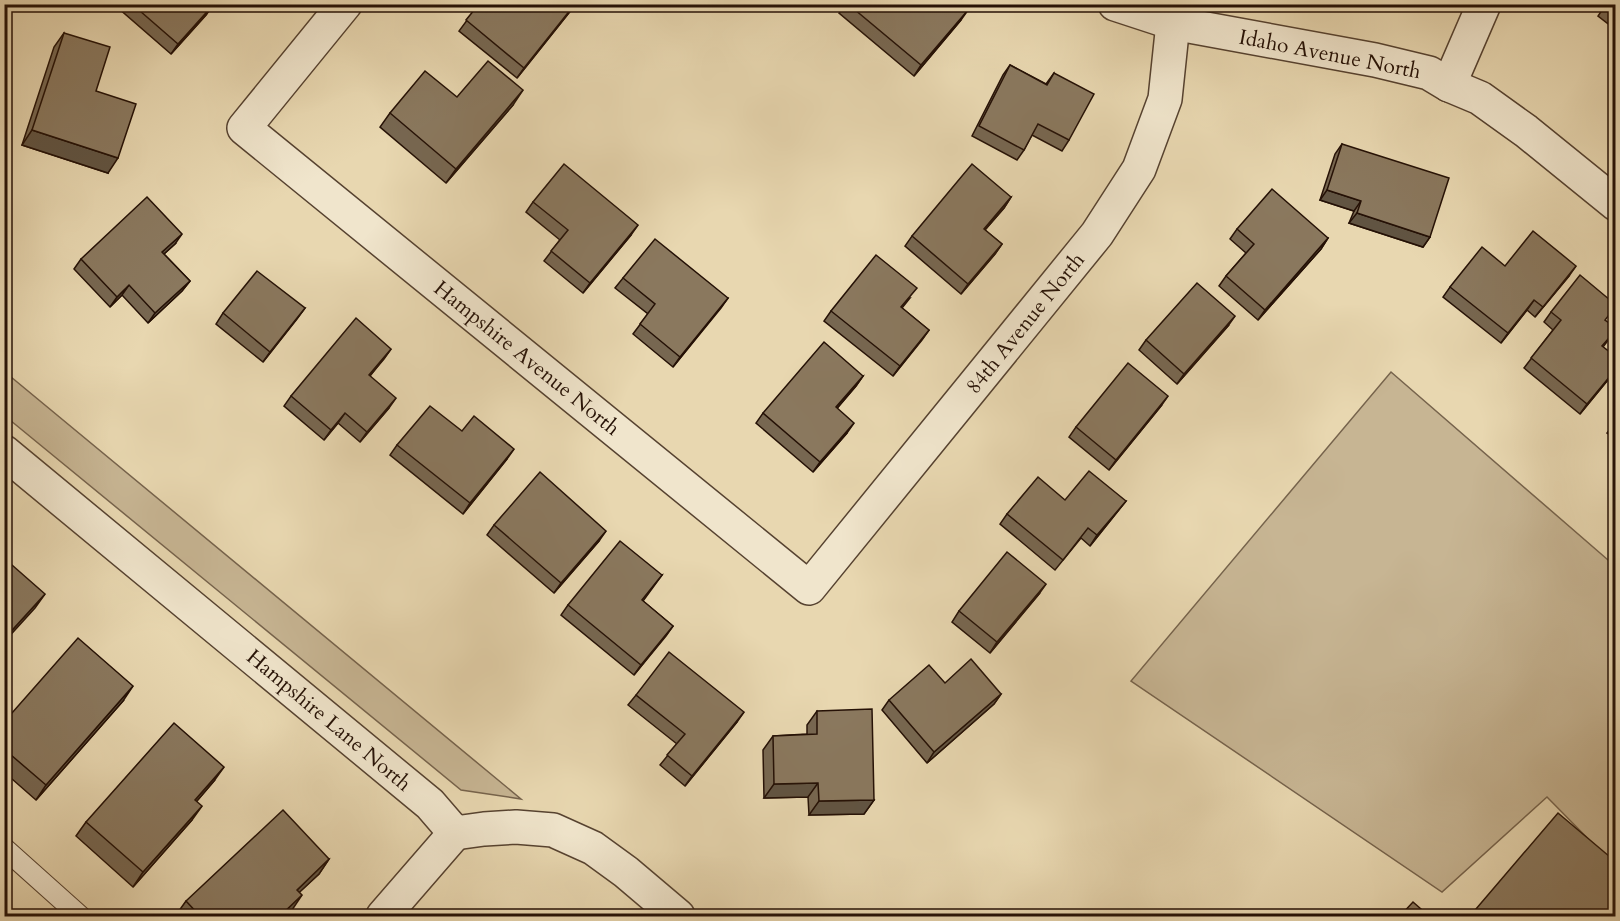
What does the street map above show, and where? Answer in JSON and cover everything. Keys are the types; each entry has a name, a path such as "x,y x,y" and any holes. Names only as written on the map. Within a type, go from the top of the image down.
{"street":[{"name":"Hampshire Avenue North","path":"345,4 244,128 809,588"},
{"name":"Idaho Avenue North","path":"1115,4 1173,23 1375,60 1429,73 1449,85 1480,98 1526,131 1616,204"},
{"path":"1449,85 1484,4"},
{"name":"84th Avenue North","path":"809,588 1103,225 1139,168 1165,99 1173,23"},
{"name":"Hampshire Lane North","path":"4,452 430,804 455,833"},
{"path":"383,916 455,833 516,827 553,831 593,848 626,872 678,916"}],"lane":[{"path":"4,848 80,916"}],"shaded area":[{"path":"5,372 521,799 461,790 5,416"},
{"path":"1391,372 1615,566 1615,866 1547,797 1442,892 1131,681"}],"building":[{"path":"132,4 213,4 213,5 178,44"},
{"path":"479,4 575,4 524,68 466,20"},
{"path":"848,4 962,4 968,10 921,65"},
{"path":"1616,4 1616,14 1605,6"},
{"path":"64,33 110,47 96,91 136,104 118,158 32,130"},
{"path":"488,61 523,90 456,169 390,113 425,71 457,97"},
{"path":"1010,65 1047,85 1054,73 1094,94 1069,140 1038,124 1024,150 979,126"},
{"path":"1342,144 1449,178 1430,237 1357,213 1361,201 1327,190"},
{"path":"564,164 638,225 590,283 551,251 568,230 533,202"},
{"path":"972,164 1011,197 984,229 1002,244 968,284 912,236"},
{"path":"1272,189 1328,238 1265,310 1226,276 1254,244 1237,229"},
{"path":"147,197 182,234 162,252 190,281 155,313 129,285 117,297 81,259"},
{"path":"1533,231 1576,266 1543,307 1534,300 1508,333 1450,287 1482,247 1505,266"},
{"path":"655,239 728,298 680,357 640,324 655,304 623,278"},
{"path":"876,255 917,288 901,307 929,330 900,366 831,311"},
{"path":"257,271 305,308 270,352 223,313"},
{"path":"1580,275 1616,305 1605,320 1616,330 1602,346 1616,357 1616,369 1587,404 1531,358 1561,320 1551,312"},
{"path":"1197,283 1235,316 1184,374 1146,340"},
{"path":"356,318 391,349 369,375 396,398 367,432 345,413 331,430 291,396"},
{"path":"824,342 863,376 836,407 854,423 820,462 763,413"},
{"path":"1128,363 1168,396 1116,460 1076,427"},
{"path":"430,406 462,431 474,416 514,449 470,503 397,445"},
{"path":"1089,471 1126,501 1097,535 1088,528 1063,560 1007,514 1038,477 1065,500"},
{"path":"540,472 606,531 561,583 494,525"},
{"path":"620,541 662,575 642,600 673,626 641,665 568,605"},
{"path":"1007,552 1046,584 997,642 959,611"},
{"path":"4,558 45,594 4,639"},
{"path":"78,638 133,686 46,785 4,749 4,722"},
{"path":"669,652 744,712 692,776 667,755 685,734 636,695"},
{"path":"971,659 1001,694 934,752 889,700 929,665 945,683"},
{"path":"872,709 874,800 819,801 818,783 774,784 773,736 817,734 817,711"},
{"path":"174,723 224,767 195,800 202,806 143,872 86,822"},
{"path":"283,810 329,859 297,890 302,895 280,916 200,916 186,901"},
{"path":"1558,813 1616,862 1616,916 1470,916"},
{"path":"1413,902 1429,916 1400,916"}]}
